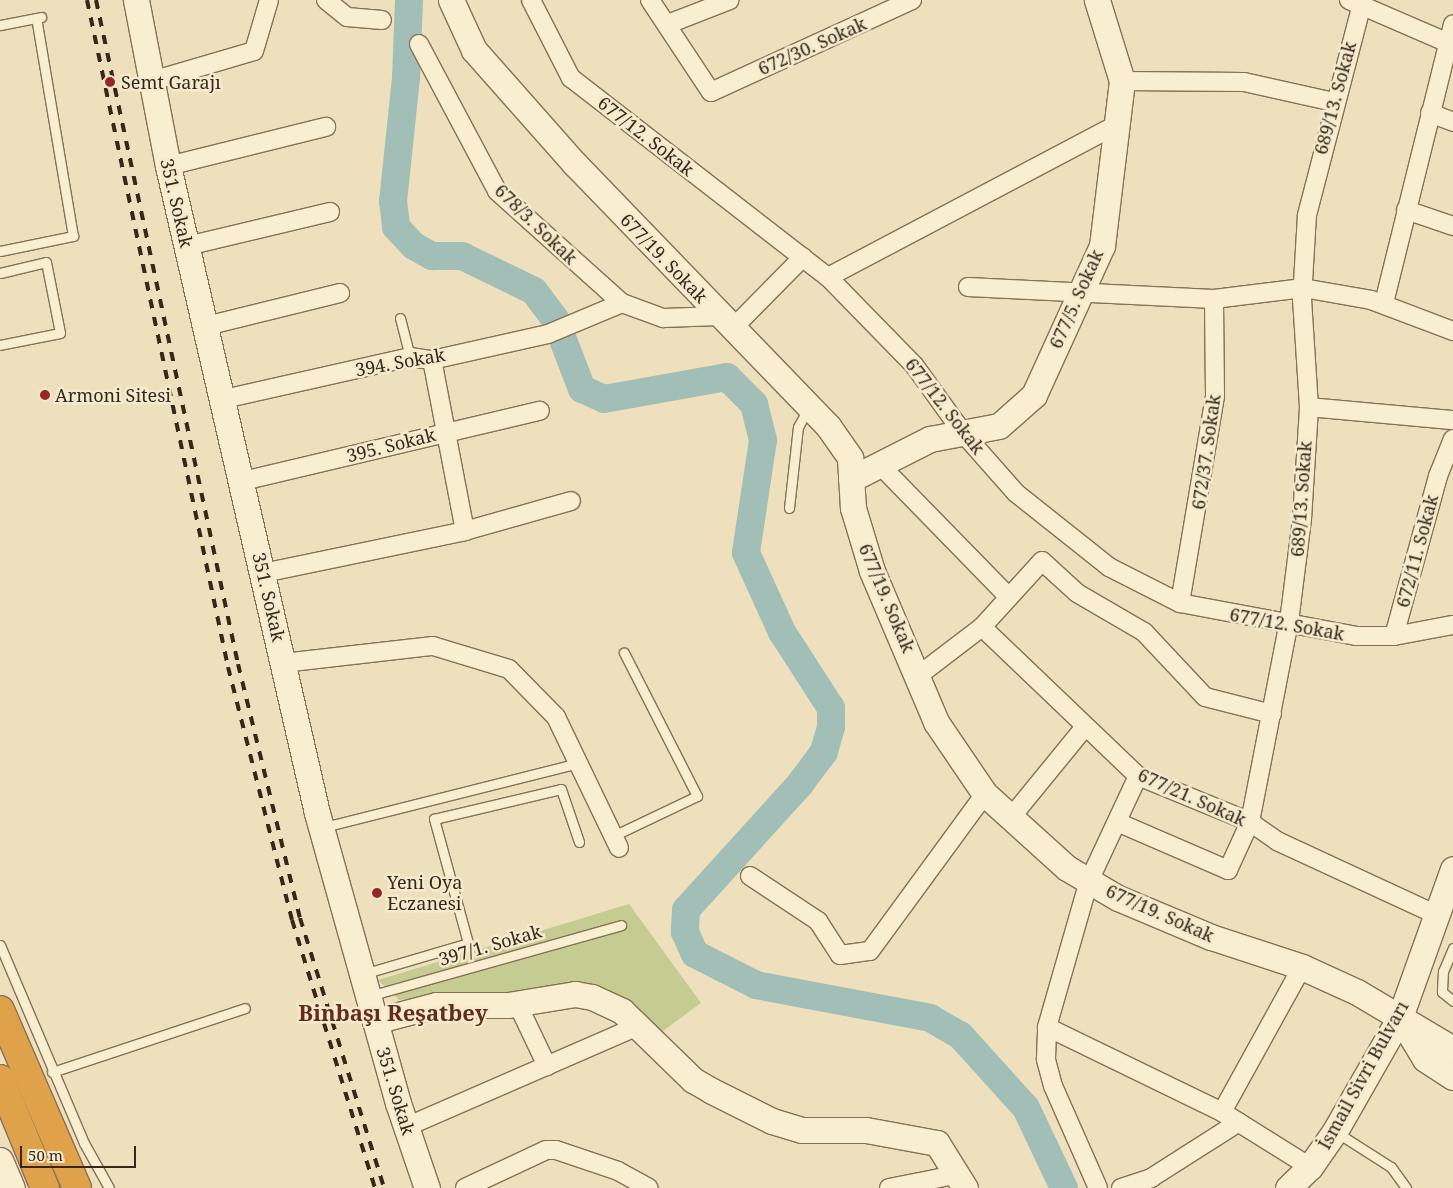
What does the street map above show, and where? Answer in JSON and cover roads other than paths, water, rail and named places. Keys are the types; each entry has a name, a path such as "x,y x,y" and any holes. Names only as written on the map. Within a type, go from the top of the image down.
{"highway":[{"path":"0,1010 77,1188"},
{"path":"0,1079 44,1188"}],"street":[{"name":"351. Sokak","path":"136,0 168,166 243,480 321,828 375,1022 406,1127 427,1188"},
{"path":"152,81 254,50 269,0"},
{"path":"326,0 347,17 382,20"},
{"name":"677/19. Sokak","path":"451,0 474,50 726,323 809,408 850,458 853,508 872,571 919,675 936,722 986,794 1013,815 1067,868 1118,898 1211,936 1302,967 1400,1016 1453,1049"},
{"name":"677/12. Sokak","path":"531,0 571,78 828,277 914,365 963,433 1016,493 1063,533 1109,567 1180,603 1356,636 1394,636 1453,625"},
{"path":"650,0 668,24 730,0"},
{"name":"672/30. Sokak","path":"668,24 711,92 889,5 912,0"},
{"name":"677/5. Sokak","path":"851,479 878,463 930,439 999,426 1034,395 1079,291 1102,246 1122,80 1097,0"},
{"path":"1358,2 1450,44"},
{"name":"689/13. Sokak","path":"1117,822 1228,870 1250,822 1289,622 1309,406 1303,288 1307,215 1358,2"},
{"path":"1384,303 1430,113 1450,44 1453,24"},
{"name":"678/3. Sokak","path":"419,44 497,191 622,303 663,318 726,323"},
{"path":"1122,80 1244,82 1334,102"},
{"path":"1430,113 1453,122"},
{"path":"828,277 1118,124"},
{"path":"168,166 326,127"},
{"path":"1406,210 1453,226"},
{"path":"187,246 330,212"},
{"path":"726,323 803,257"},
{"path":"968,287 1079,291 1109,297 1214,299 1303,288 1384,303 1453,331"},
{"path":"206,326 340,293"},
{"name":"672/37. Sokak","path":"1180,603 1215,396 1214,299"},
{"name":"394. Sokak","path":"224,399 410,357 432,360 548,334 622,303"},
{"path":"432,360 465,531"},
{"path":"1309,406 1453,420"},
{"name":"395. Sokak","path":"243,480 540,411"},
{"name":"672/11. Sokak","path":"1394,636 1438,476 1453,439"},
{"path":"878,463 1008,596"},
{"path":"263,573 465,531 571,501"},
{"path":"919,675 982,627 1008,596 1042,561 1077,593 1144,632 1205,697 1272,714"},
{"name":"677/21. Sokak","path":"982,627 1051,688 1084,728 1138,776 1250,822 1277,841 1437,916"},
{"path":"283,662 433,646 509,669 556,717 616,842"},
{"path":"1013,815 1084,728"},
{"path":"1098,1188 1053,1086 1046,1059 1047,1027 1089,881 1138,776"},
{"path":"750,876 818,921 840,955 870,951 986,794"},
{"name":"İsmail Sivri Bulvarı","path":"1288,1188 1310,1167 1335,1131 1400,1016 1453,869"},
{"path":"1222,1112 1302,967"},
{"path":"375,1022 436,1005 517,1003 575,994 592,997 622,1011 693,1080 772,1121 802,1130 866,1130 938,1143 962,1181 890,1188"},
{"path":"517,1003 547,1066"},
{"path":"1400,1016 1425,1058 1453,1077"},
{"path":"406,1127 638,1026"},
{"path":"1047,1027 1222,1112 1310,1167"},
{"path":"1120,1188 1151,1178 1239,1122"},
{"path":"465,1188 546,1150 556,1150 618,1172 649,1188"},
{"path":"0,1160 12,1188"}],"lane":[{"path":"0,25 38,17 73,236 0,251"},
{"path":"0,273 46,262 60,333 0,344"},
{"path":"400,318 410,357"},
{"path":"789,508 798,426 809,408"},
{"path":"616,842 697,796 624,653"},
{"path":"321,828 579,763"},
{"path":"366,985 468,943 434,819 561,789 579,842"},
{"name":"397/1. Sokak","path":"366,985 620,925"},
{"path":"0,945 52,1072 109,1188"},
{"path":"1453,948 1443,971 1442,992 1453,1001"},
{"path":"52,1072 245,1008"},
{"path":"1335,1131 1391,1167 1406,1188"}],"waterway":[{"path":"409,0 406,78 393,201 396,227 414,246 432,256 462,256 534,291 555,319 582,389 604,399 727,377 754,404 763,440 746,553 782,632 831,708 831,727 824,752 801,783 686,910 685,932 695,954 756,985 930,1018 960,1035 1026,1108 1064,1188"}],"railway":[{"path":"87,0 228,667 292,920 375,1188"},
{"path":"96,0 238,664 300,918 384,1188"}],"place":[{"name":"Semt Garajı","path":"110,82"},
{"name":"Armoni Sitesi","path":"45,395"},
{"name":"Yeni Oya Eczanesi","path":"377,893"}],"district":[{"name":"Binbaşı Reşatbey","path":"393,1013"}]}
